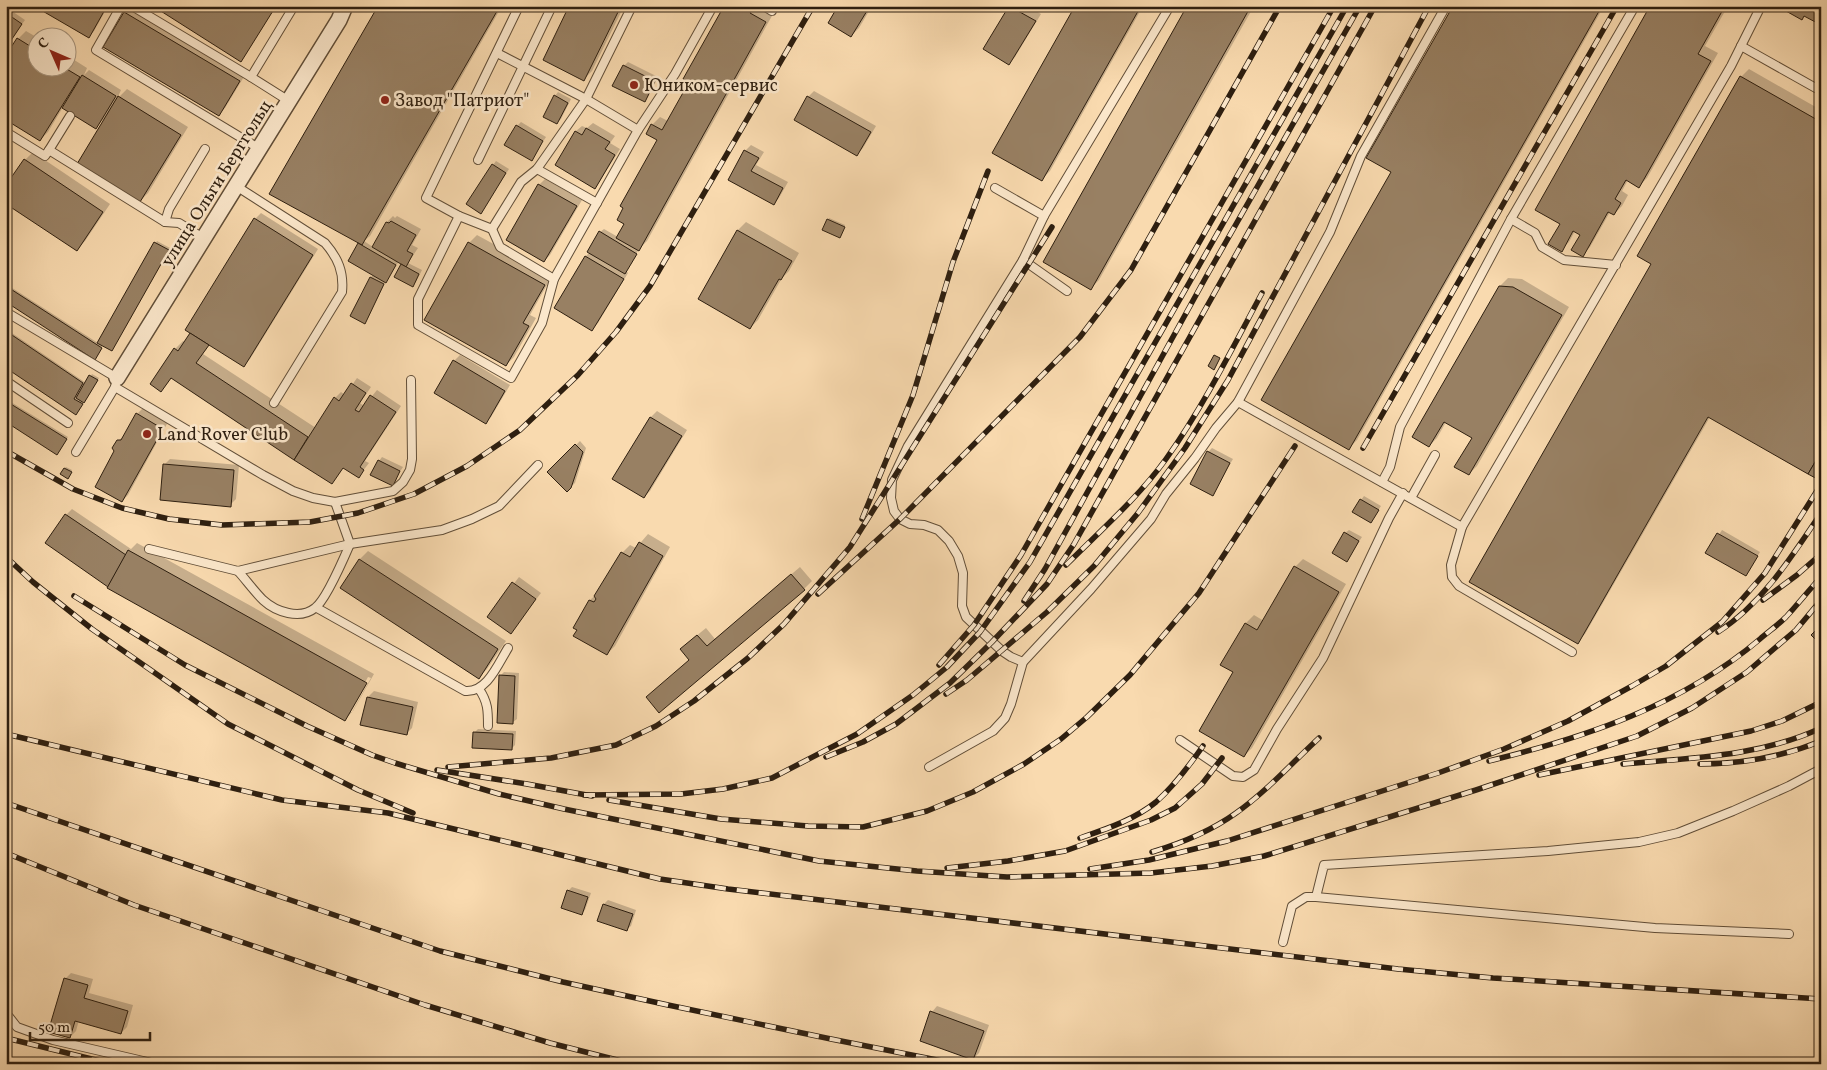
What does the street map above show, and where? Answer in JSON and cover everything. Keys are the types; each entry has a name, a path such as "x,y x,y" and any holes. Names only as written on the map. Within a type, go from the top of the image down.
{"street":[{"name":"улица Ольги Берггольц","path":"116,383 346,6"}],"lane":[{"path":"121,6 96,50 260,148"},
{"path":"132,6 289,101"},
{"path":"251,77 294,6"},
{"path":"519,6 426,198 459,216 492,229 500,247 554,279"},
{"path":"478,160 552,6"},
{"path":"492,229 521,182 537,169 586,99 632,6"},
{"path":"459,216 418,299 418,324 511,378 542,323 554,279 638,130 675,74 713,6"},
{"path":"764,6 772,11"},
{"path":"1023,662 1002,651 966,617 962,606 963,573 958,556 949,541 938,530 900,520 894,511 892,480 908,446 1022,260 1044,216 1170,6"},
{"path":"929,767 993,731 1005,718 1023,662 1091,589 1151,519 1166,494 1238,402 1330,232 1361,156 1446,6"},
{"path":"1382,482 1390,467 1400,426 1510,219 1636,6"},
{"path":"1572,652 1468,593 1452,578 1451,565 1462,526 1616,265 1741,46 1761,6"},
{"path":"1741,46 1821,91"},
{"path":"497,53 586,99 638,130"},
{"path":"6,132 45,156 70,116"},
{"path":"165,222 169,209 205,149"},
{"path":"49,150 165,222 179,223 203,238"},
{"path":"537,169 597,203"},
{"path":"236,186 325,243 334,253 344,279 342,292 274,403"},
{"path":"995,188 1044,216"},
{"path":"1510,219 1535,234 1542,247 1564,260 1616,265"},
{"path":"1022,260 1067,291"},
{"path":"6,312 263,475 313,498 335,502 393,491 403,482 410,470 412,459 411,380"},
{"path":"6,381 68,423"},
{"path":"76,452 116,383"},
{"path":"1238,402 1462,526"},
{"path":"1411,498 1435,455"},
{"path":"149,548 238,571 350,544 442,530 472,519 498,506 538,466"},
{"path":"1180,740 1233,776 1243,777 1254,770 1276,728 1323,658 1389,518 1403,494"},
{"path":"238,571 264,600 286,613 303,615 316,608 338,572 350,544 335,502"},
{"path":"316,608 465,691 472,692 486,683 508,648"},
{"path":"479,689 488,707 488,726"},
{"path":"1316,896 1324,865 1548,852 1639,842 1678,833 1734,811 1821,769"},
{"path":"1283,942 1292,906 1306,897 1316,896 1655,928 1789,934"},
{"path":"6,1013 17,1027 53,1040 156,1064"}],"building":[{"path":"34,6 77,6 85,11 88,6 107,6 89,38 78,32 78,28 72,28"},
{"path":"158,6 276,6 241,62 156,8"},
{"name":"Завод \"Патриот\"","path":"378,6 500,6 362,245 269,194"},
{"path":"569,6 621,6 584,81 543,60"},
{"path":"724,6 737,6 741,9 742,6 749,6 753,8 750,13 766,22 639,251 616,238 624,224 617,220 623,208 620,206 657,140 646,134 651,124 662,130 689,82 683,79"},
{"path":"838,6 870,6 851,37 828,23"},
{"path":"1009,6 1036,21 1009,65 983,49"},
{"path":"1075,6 1141,6 1042,181 992,153"},
{"path":"1187,6 1251,6 1091,290 1043,262"},
{"path":"1453,6 1602,6 1349,450 1261,400 1391,172 1366,158"},
{"path":"1650,6 1725,6 1698,54 1711,61 1639,188 1626,180 1615,199 1621,203 1614,215 1608,212 1583,257 1571,250 1580,235 1573,231 1562,252 1548,244 1560,224 1535,210"},
{"path":"1777,6 1821,6 1821,25 1804,16 1802,20"},
{"path":"124,12 240,81 219,116 103,47"},
{"path":"6,13 22,24 6,48"},
{"path":"17,38 28,45 28,78 80,77 40,141 6,120 6,55"},
{"path":"623,65 655,81 645,102 612,86"},
{"path":"82,75 116,96 96,129 62,108"},
{"path":"1740,76 1821,122 1821,452 1808,474 1708,417 1578,644 1469,582 1651,264 1637,256"},
{"path":"554,95 568,103 557,124 543,117"},
{"path":"118,96 181,135 140,202 77,164"},
{"path":"807,96 871,132 857,156 794,120"},
{"path":"516,125 543,141 532,161 504,145"},
{"path":"586,128 610,142 605,149 615,155 595,189 555,165 575,131 582,135"},
{"path":"744,150 759,158 751,171 783,188 774,205 728,180"},
{"path":"24,159 103,212 77,251 6,204 6,185"},
{"path":"492,164 506,173 481,214 466,204"},
{"path":"538,184 577,206 544,262 506,240"},
{"path":"254,218 313,255 244,367 185,330"},
{"path":"827,219 845,227 840,238 822,230"},
{"path":"391,221 416,235 407,251 413,254 406,267 372,247 386,222 389,223"},
{"path":"737,230 792,261 781,280 779,279 750,329 698,299"},
{"path":"599,231 637,254 625,274 587,252"},
{"path":"154,242 169,250 112,351 97,343"},
{"path":"468,242 545,285 523,323 529,326 506,366 424,320"},
{"path":"358,243 396,265 386,283 348,261"},
{"path":"585,256 624,279 592,331 554,308"},
{"path":"401,264 419,274 413,287 394,277"},
{"path":"370,277 384,284 365,324 350,316"},
{"path":"6,286 102,348 95,360 6,302"},
{"path":"1499,286 1513,287 1562,315 1469,475 1454,467 1472,438 1444,422 1429,447 1412,437"},
{"path":"6,331 83,383 74,399 83,404 76,415 6,368"},
{"path":"190,333 209,345 196,363 308,437 294,460 171,378 161,392 150,384 174,348 178,351"},
{"path":"1214,355 1220,358 1214,370 1208,366"},
{"path":"453,360 505,391 486,424 434,393"},
{"path":"89,375 98,380 84,403 76,398"},
{"path":"351,383 366,393 355,410 359,412 370,395 396,412 360,467 364,470 359,478 343,468 332,484 294,460 334,397 339,401"},
{"path":"6,401 67,439 57,455 6,422"},
{"path":"136,413 163,429 122,502 95,487 114,451 112,448 117,440 121,440"},
{"path":"650,417 682,436 644,498 612,479"},
{"path":"575,444 583,452 571,488 567,492 547,472"},
{"path":"1207,451 1230,463 1213,496 1190,484"},
{"path":"1821,452 1821,481 1808,474"},
{"path":"378,460 400,471 393,486 370,475"},
{"path":"163,464 234,470 231,507 160,500"},
{"path":"64,468 72,472 68,479 60,474"},
{"path":"1360,499 1379,510 1371,523 1352,512"},
{"path":"65,514 126,555 108,587 45,543"},
{"path":"1344,532 1359,541 1347,562 1332,553"},
{"path":"1717,533 1758,556 1746,576 1705,553"},
{"path":"639,542 663,556 607,655 573,636 577,630 573,628 589,600 594,602 596,599 594,596 621,552 630,557"},
{"path":"128,550 367,683 345,721 107,588"},
{"path":"359,559 498,649 479,679 340,588"},
{"path":"1294,566 1339,592 1244,757 1199,731 1233,672 1220,665 1245,623 1257,630"},
{"path":"791,574 805,590 659,713 646,697 689,660 680,649 697,635 707,646"},
{"path":"512,582 536,599 511,634 487,617"},
{"path":"1821,625 1821,640 1818,642 1811,635"},
{"path":"499,675 515,676 513,724 497,723"},
{"path":"367,697 413,707 407,735 360,725"},
{"path":"473,732 513,734 512,750 472,748"},
{"path":"567,890 588,897 582,915 561,908"},
{"path":"603,904 633,914 627,931 597,921"},
{"path":"64,978 88,985 84,998 128,1011 121,1034 75,1021 70,1038 48,1032"},
{"path":"930,1011 984,1031 973,1060 920,1041"}],"railway":[{"path":"6,451 73,489 122,508 169,519 222,525 310,522 358,513 414,494 467,466 520,430 578,375 616,332 650,286 813,6"},
{"path":"818,594 900,519 1080,337 1131,270 1280,6"},
{"path":"939,665 974,625 1021,555 1334,6"},
{"path":"584,795 681,794 723,789 772,778 857,734 913,695 947,667 980,632 1030,562 1347,6"},
{"path":"1024,601 1045,569 1206,277 1360,6"},
{"path":"826,757 863,742 896,724 950,683 1047,584 1074,544 1375,6"},
{"path":"946,694 967,680 1047,612 1094,566 1138,513 1185,448 1228,380 1429,6"},
{"path":"1363,448 1617,6"},
{"path":"862,519 913,395 953,262 988,171"},
{"path":"448,767 551,758 616,745 656,726 694,701 748,658 784,624 850,547 1052,227"},
{"path":"1066,565 1131,501 1166,459 1205,398 1262,293"},
{"path":"609,800 721,819 808,826 863,827 927,811 973,792 1024,764 1061,739 1087,717 1130,675 1199,593 1295,446"},
{"path":"1090,869 1149,860 1227,841 1438,773 1504,749 1568,721 1666,666 1722,622 1765,573 1820,486"},
{"path":"1718,632 1734,621 1763,593 1788,562 1821,513"},
{"path":"1763,600 1797,575 1821,554"},
{"path":"6,557 33,582 92,629 228,724 358,790 413,813"},
{"path":"1489,761 1526,752 1597,729 1632,716 1699,683 1730,662 1780,623 1821,577"},
{"path":"74,596 185,665 307,726 372,755 395,763 499,794 819,861 917,871 1007,877 1151,873 1212,866 1264,856 1476,790 1637,736 1692,708 1747,672 1796,630 1821,600"},
{"path":"1539,775 1751,731 1782,721 1821,702"},
{"path":"1623,764 1699,758 1749,751 1797,738 1821,728"},
{"path":"6,734 282,800 388,813 660,879 728,889 1398,969 1493,978 1821,999"},
{"path":"1152,852 1196,836 1236,813 1268,787 1319,738"},
{"path":"1700,764 1732,763 1762,759 1821,741"},
{"path":"1080,838 1129,819 1156,802 1181,776 1203,746"},
{"path":"947,868 1008,861 1065,851 1151,820 1175,808 1202,784 1222,758"},
{"path":"437,770 592,796"},
{"path":"6,803 440,951 563,982 668,1005 957,1064"},
{"path":"6,853 134,905 425,1005 550,1043 633,1064"},
{"path":"6,1038 112,1064"}],"place":[{"name":"Юником-сервис","path":"634,85"},
{"name":"Завод \"Патриот\"","path":"385,100"},
{"name":"Land Rover Club","path":"147,434"}]}
